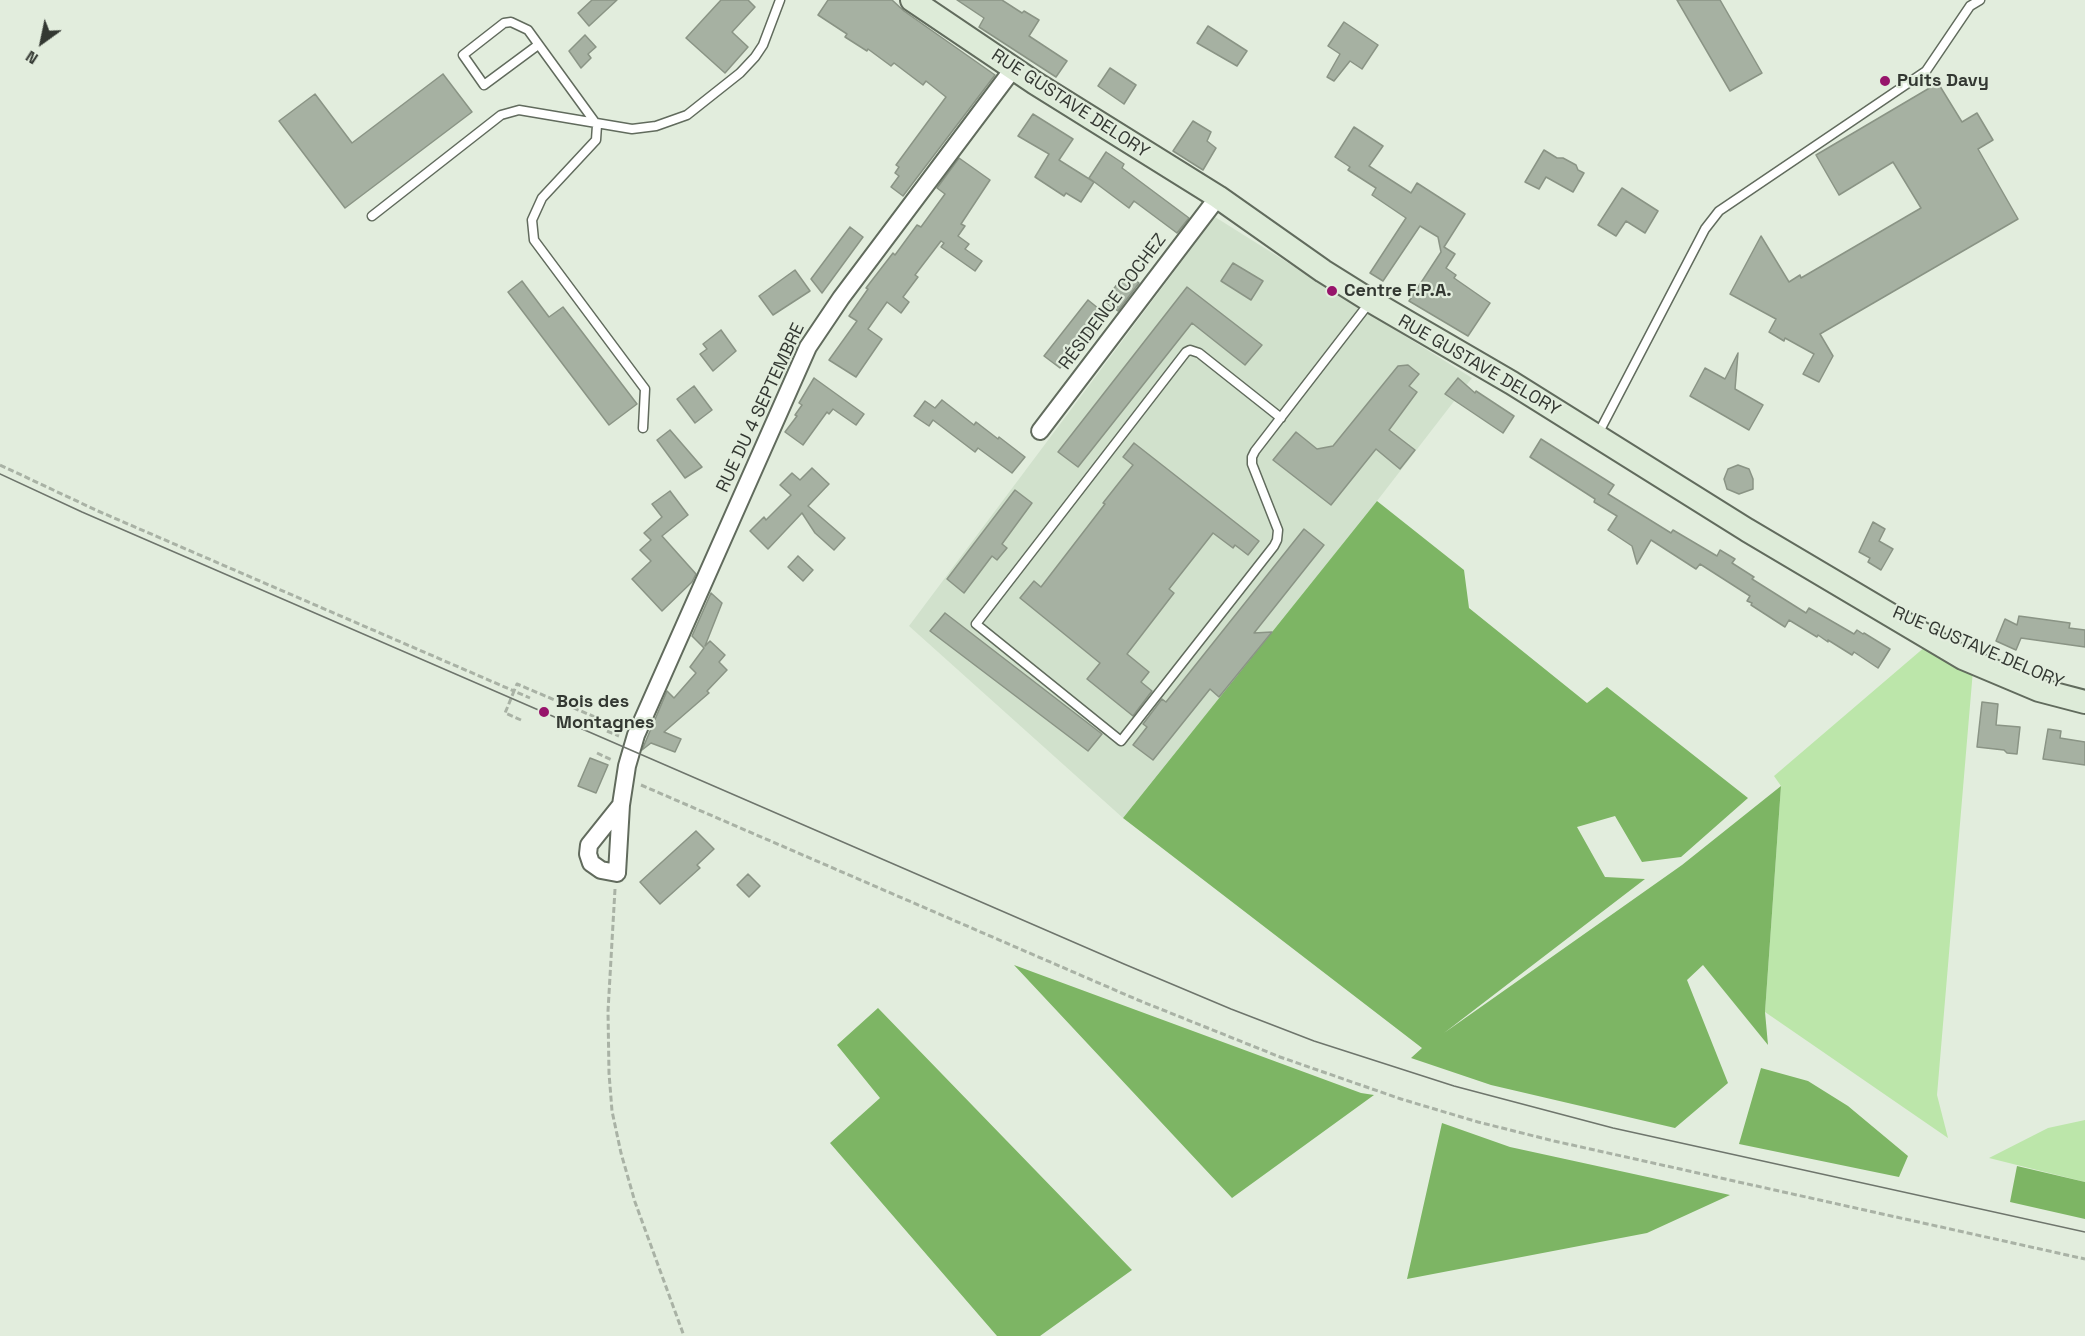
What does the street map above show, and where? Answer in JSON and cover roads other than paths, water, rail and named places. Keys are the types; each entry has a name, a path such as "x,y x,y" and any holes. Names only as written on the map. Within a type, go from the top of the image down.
{"street":[{"name":"RUE GUSTAVE DELORY","path":"912,0 1013,69 1218,196 1323,271 1498,374 1746,530 1964,658 2049,693 2085,702"},
{"name":"RUE DU 4 SEPTEMBRE","path":"621,805 591,841 588,850 589,858 594,866 617,873 621,805 636,735 808,347 841,298 1013,69"},
{"name":"RÉSIDENCE COCHEZ","path":"1040,431 1218,196"},
{"name":"RUE GUSTAVE DELORY","path":"1872,603 1965,641 2014,666 2085,693"}],"lane":[{"path":"372,216 501,115 519,110 632,129 656,126 687,115 740,73 755,57 763,45 780,0"},
{"path":"1597,436 1705,229 1719,212 1926,71 1970,6 1980,0"},
{"path":"538,45 484,84 463,56 504,23 512,22 528,30 597,124 596,140 542,198 532,220 534,240 645,389 643,429"},
{"path":"1281,418 1200,353 1190,350 1186,352 976,624 1121,741 1277,540 1278,530 1252,464 1252,457 1371,301"}],"tram line":[{"path":"0,474 82,512 1124,964 1314,1041 1454,1086 1613,1128 2085,1232"}],"place":[{"name":"Puits Davy","path":"1885,81"},
{"name":"Centre F.P.A.","path":"1332,291"},
{"name":"Bois des Montagnes","path":"544,712"}]}
